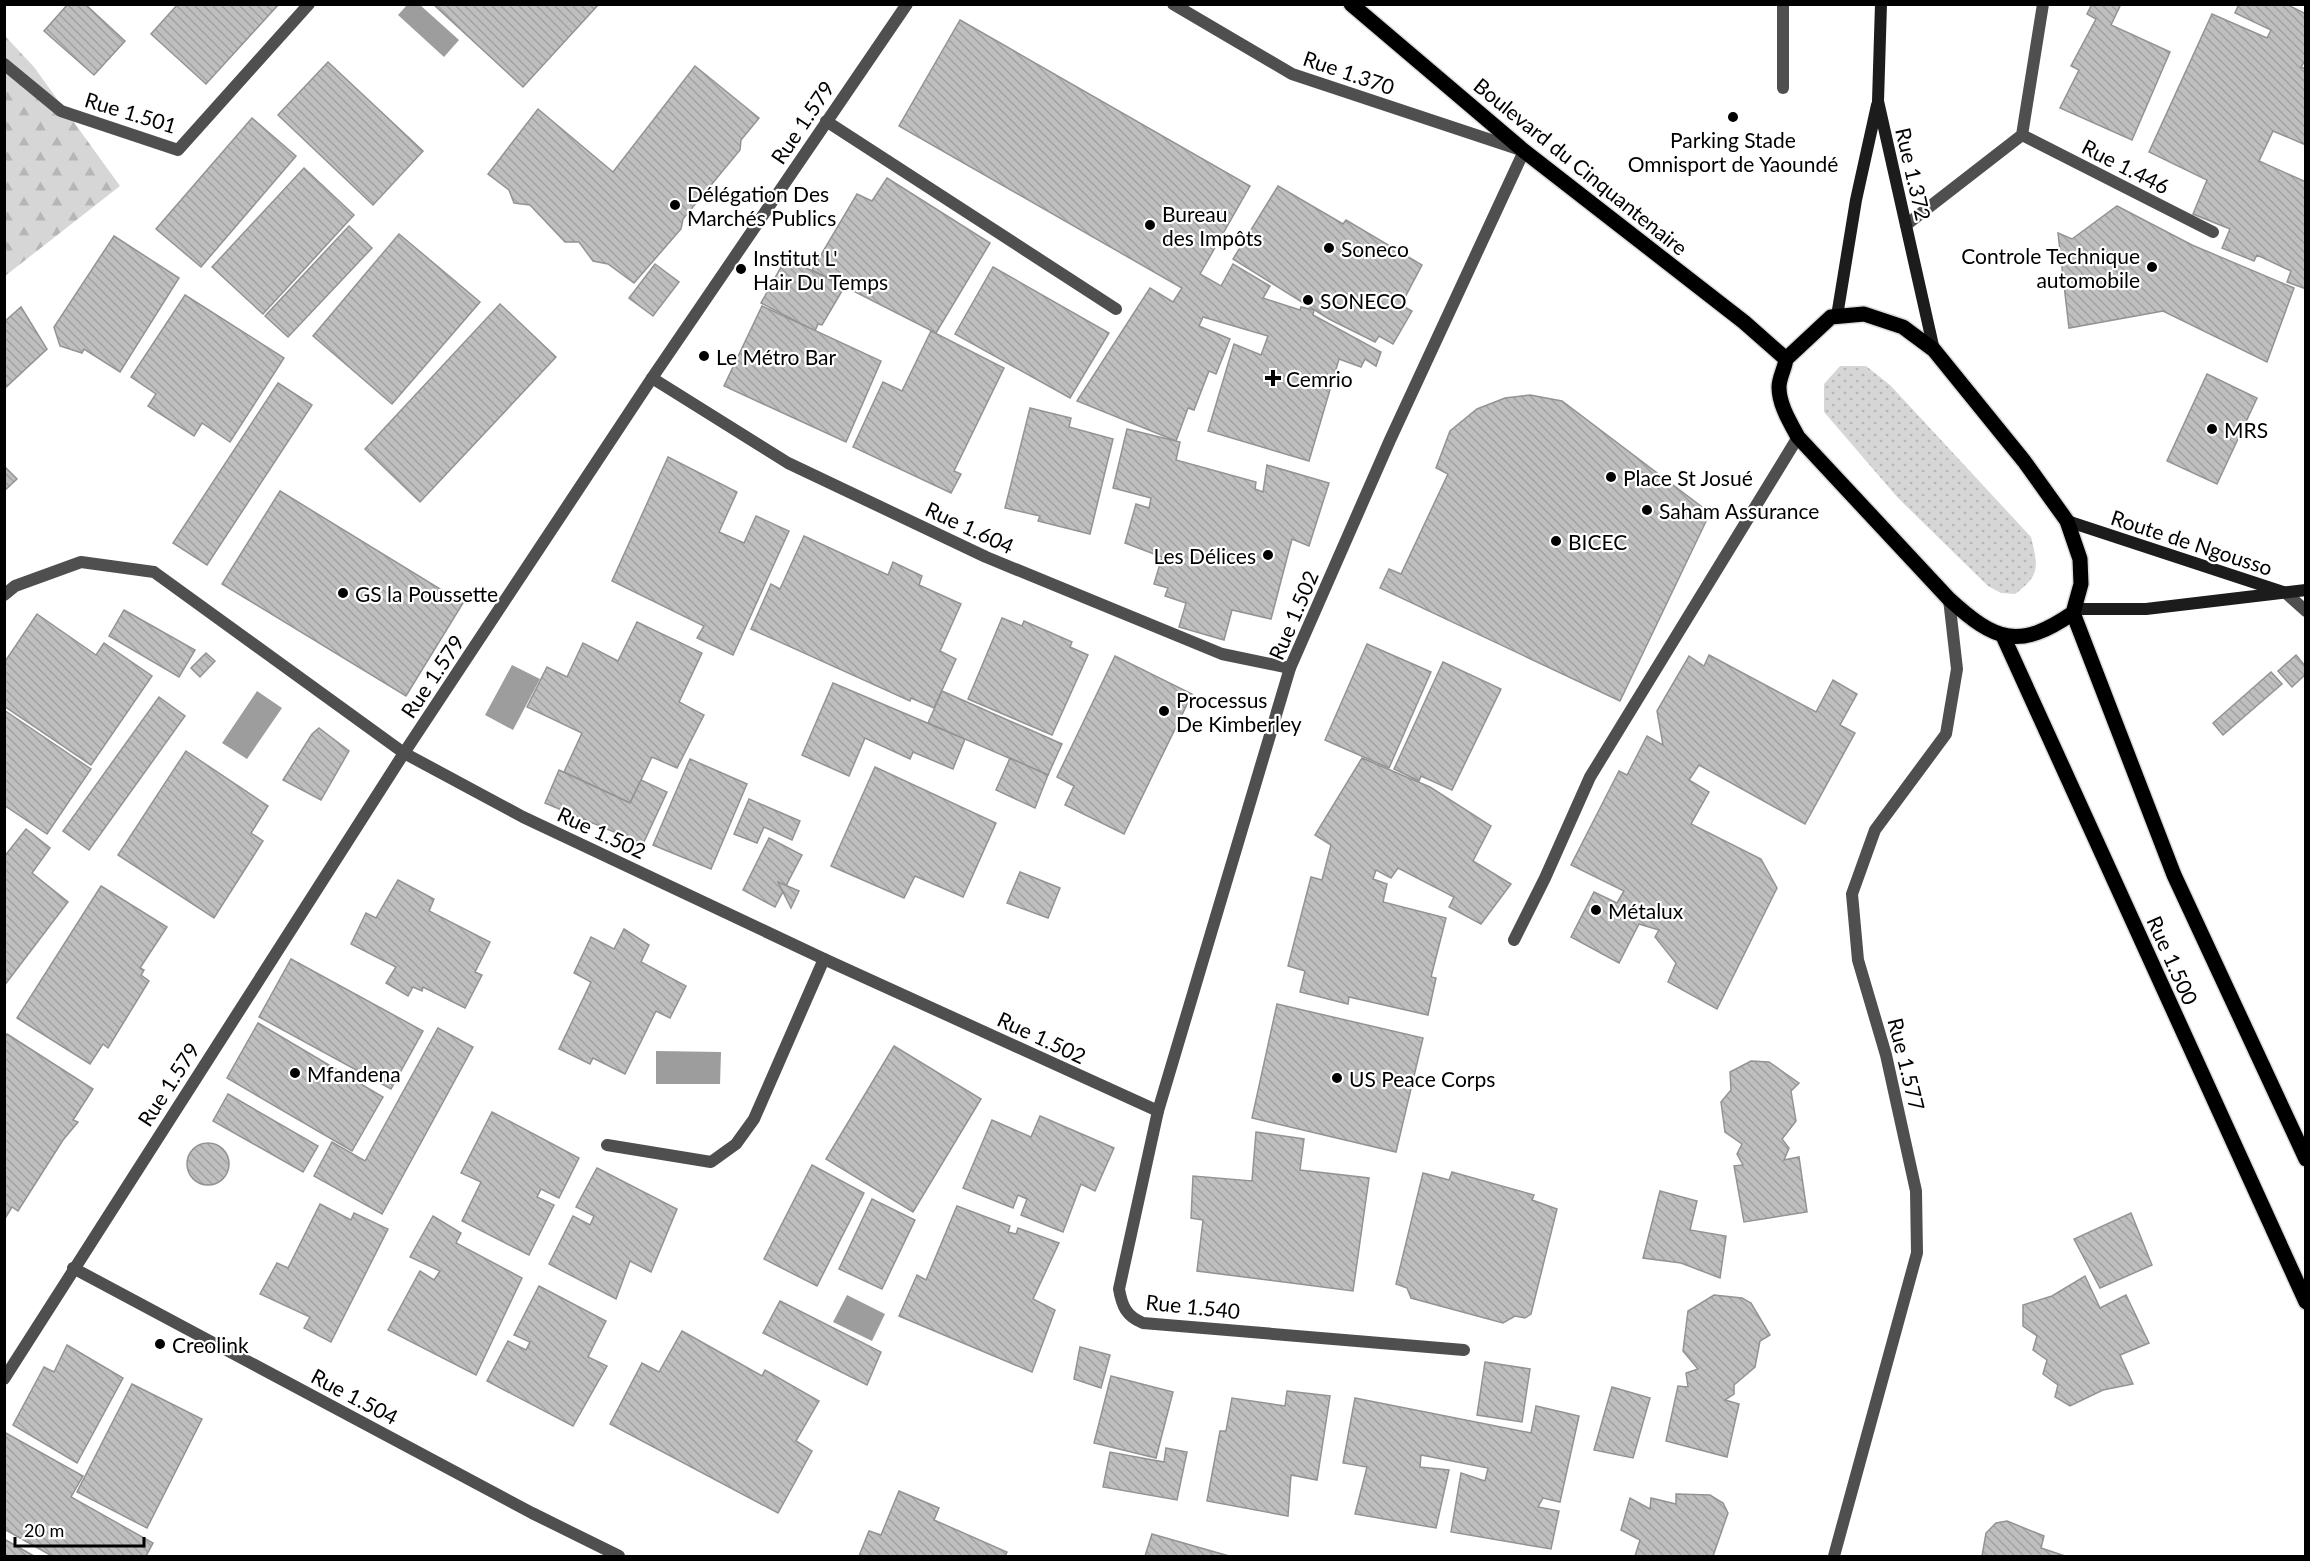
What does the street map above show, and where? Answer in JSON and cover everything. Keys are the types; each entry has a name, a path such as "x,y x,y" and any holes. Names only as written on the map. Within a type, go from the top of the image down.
{"main road":[{"name":"Boulevard du Cinquantenaire","path":"1351,4 1524,151 1744,322 1786,359"},
{"name":"Rue 1.372","path":"1881,4 1878,101 1934,350"},
{"path":"1837,316 1856,200 1878,101"},
{"path":"1864,314 1903,327 1934,350 2024,461 2067,521 2080,559 2081,584 2073,611 2053,627 2029,637 2003,636 1975,623 1949,599 1798,437 1783,410 1779,386 1786,359 1831,316 1864,314"},
{"name":"Route de Ngousso","path":"2067,521 2287,594 2306,590"},
{"path":"2073,611 2146,609 2287,594"},
{"name":"Rue 1.500","path":"2073,611 2174,875 2306,1160"},
{"name":"Rue 1.500","path":"2003,636 2306,1302"}],"street":[{"name":"Rue 1.501","path":"4,64 62,111 178,150 309,4"},
{"name":"Rue 1.579","path":"4,1379 404,753 652,378 908,4"},
{"name":"Rue 1.370","path":"1173,4 1292,74 1524,151"},
{"path":"1783,4 1783,88"},
{"path":"1906,225 2022,135 2043,4"},
{"path":"826,121 1116,309"},
{"name":"Rue 1.446","path":"2022,135 2213,231"},
{"name":"Rue 1.502","path":"4,595 15,586 81,562 154,572 404,753 523,817 824,959 1158,1111 1290,668 1390,440 1524,151"},
{"name":"Rue 1.604","path":"652,378 788,464 986,557 1221,654 1290,668"},
{"path":"1514,940 1545,878 1590,777 1798,437"},
{"path":"2287,594 2306,611"},
{"name":"Rue 1.577","path":"1834,1557 1917,1253 1916,1191 1886,1055 1858,960 1852,894 1875,830 1946,734 1957,669 1949,599"},
{"path":"607,1145 711,1161 736,1144 754,1119 824,959"},
{"name":"Rue 1.540","path":"1158,1111 1119,1289 1122,1305 1132,1318 1143,1323 1464,1350"},
{"name":"Rue 1.504","path":"73,1268 619,1557"}],"green space":[{"path":"5,36 34,67 120,186 5,276"},
{"path":"1840,366 1866,366 1890,385 2031,537 2035,569 2029,581 2015,594 2001,593 1988,586 1898,498 1824,412 1824,384"}],"shaded area":[{"path":"407,5 420,5 459,40 444,57 398,15"},
{"path":"512,665 540,679 513,730 485,715"},
{"path":"257,691 282,708 247,759 222,743"},
{"path":"656,1051 721,1052 720,1084 656,1084"},
{"path":"847,1295 885,1314 872,1341 833,1322"}],"building":[{"path":"68,4 85,4 125,41 94,75 44,31"},
{"path":"178,4 279,4 206,84 151,34"},
{"path":"433,4 599,4 523,87"},
{"path":"2092,4 2121,4 2111,25 2170,52 2132,140 2060,108 2079,70 2071,66 2096,19 2087,14"},
{"path":"2239,4 2286,4 2306,14 2306,59 2301,67 2306,69 2306,145 2273,131 2259,161 2306,182 2306,289 2287,282 2291,271 2257,255 2254,261 2222,248 2230,229 2193,214 2207,180 2149,152 2212,14 2267,38 2271,30 2235,13"},
{"name":"Bureau des Impôts","path":"960,20 1250,186 1200,274 1221,286 1233,264 1270,286 1263,298 1300,310 1301,307 1314,310 1313,315 1381,352 1376,366 1365,359 1361,367 1339,359 1309,461 1208,431 1234,344 1261,355 1268,336 1203,317 1199,326 1230,339 1216,374 1209,371 1194,410 1188,408 1176,441 1077,401 1150,288 1173,302 1182,288 899,126"},
{"path":"328,62 423,151 373,205 278,115"},
{"path":"695,66 759,118 741,140 740,150 683,219 681,229 634,283 608,264 593,261 579,242 565,242 530,205 514,203 509,190 488,174 538,109 613,172"},
{"path":"252,118 296,156 201,267 156,229"},
{"path":"304,168 354,215 263,314 212,267"},
{"path":"887,178 990,243 936,333 812,270 857,194 872,201"},
{"name":"Bureau des Impôts","path":"1278,186 1343,224 1346,220 1422,265 1401,305 1412,311 1393,344 1379,336 1375,342 1329,319 1233,259"},
{"name":"Controle Technique automobile","path":"2117,206 2192,245 2294,288 2267,362 2163,311 2069,328 2058,233 2072,239"},
{"path":"349,226 372,248 288,337 265,316"},
{"path":"399,234 480,302 392,404 313,336"},
{"path":"114,236 179,278 120,372 84,349 82,353 60,346 54,327"},
{"path":"786,258 837,283 835,287 842,291 822,325 818,324 815,331 761,303"},
{"path":"655,264 679,282 653,316 629,298"},
{"path":"993,267 1109,333 1070,398 955,334"},
{"path":"185,295 284,358 230,442 202,423 194,436 148,406 156,394 131,377"},
{"path":"500,304 556,357 420,502 365,449"},
{"path":"762,306 881,361 846,442 724,386"},
{"path":"21,307 47,349 4,389 4,322"},
{"path":"931,331 1004,368 954,471 961,474 951,493 853,447 883,382 902,391"},
{"name":"MRS","path":"2207,374 2257,398 2217,484 2167,461"},
{"path":"278,383 312,405 207,565 173,543"},
{"name":"BICEC","path":"1530,395 1562,401 1710,513 1620,701 1380,588 1389,569 1401,574 1448,474 1436,468 1450,431 1477,409 1505,398"},
{"path":"1030,408 1071,418 1069,427 1113,439 1090,534 1038,521 1040,516 1005,508"},
{"path":"1127,429 1180,442 1176,460 1256,482 1255,489 1263,492 1267,465 1329,483 1309,546 1292,539 1271,619 1232,610 1224,640 1179,627 1186,603 1165,596 1168,588 1154,584 1162,557 1125,543 1136,504 1149,508 1151,498 1113,488"},
{"path":"668,457 737,492 719,532 744,543 756,516 789,531 733,655 697,638 704,626 612,581"},
{"path":"4,466 17,479 4,491"},
{"name":"GS la Poussette","path":"280,491 463,603 406,696 222,584"},
{"path":"804,536 888,575 893,562 922,576 919,585 961,604 940,651 956,659 934,708 911,698 910,701 751,629 771,584 780,589"},
{"path":"124,610 195,650 179,677 109,636"},
{"path":"37,614 96,655 104,643 152,676 91,765 4,706 4,663"},
{"path":"1002,618 1022,626 1024,621 1072,642 1070,647 1088,655 1052,735 968,699"},
{"path":"637,622 702,653 679,702 704,715 677,768 652,757 630,803 564,772 582,733 527,707 547,667 567,677 583,643 618,661"},
{"path":"1367,644 1431,672 1389,768 1325,740"},
{"path":"206,653 215,661 200,677 191,668"},
{"path":"1709,655 1816,712 1833,680 1857,694 1840,725 1855,733 1805,824 1699,765 1689,780 1709,792 1691,824 1761,859 1777,888 1717,1009 1668,982 1676,963 1655,937 1659,930 1639,924 1619,963 1571,937 1594,892 1617,903 1624,891 1571,865 1619,771 1627,775 1647,736 1663,745 1657,711 1689,656 1704,666"},
{"path":"2296,655 2306,667 2306,674 2292,687 2278,671"},
{"path":"1115,656 1192,694 1124,834 1065,805 1074,786 1057,777"},
{"path":"1443,662 1501,689 1452,790 1421,776 1419,781 1394,769"},
{"path":"2271,672 2282,684 2223,735 2213,723"},
{"path":"833,683 965,739 953,769 913,752 910,759 865,738 849,776 802,755"},
{"path":"942,691 1062,744 1048,775 928,723"},
{"path":"159,697 185,716 89,850 63,831"},
{"path":"4,710 91,769 47,834 4,805"},
{"path":"319,728 349,751 321,800 283,780 312,734"},
{"path":"186,751 268,806 251,833 263,841 214,918 118,855"},
{"path":"1010,758 1048,775 1035,808 996,790"},
{"path":"1362,758 1430,787 1491,826 1473,861 1511,884 1481,924 1449,907 1454,897 1398,868 1391,878 1376,870 1373,879 1387,884 1383,902 1446,918 1431,977 1436,978 1428,1015 1349,997 1348,1004 1300,992 1305,971 1288,966 1311,877 1322,880 1331,845 1315,835"},
{"path":"690,759 747,784 711,869 653,845"},
{"path":"875,767 996,823 963,897 915,876 904,898 831,866"},
{"path":"559,770 630,803 641,780 667,792 643,844 545,803"},
{"path":"749,799 800,821 792,840 764,827 757,843 734,834"},
{"path":"26,829 50,848 32,873 68,902 4,986 4,857"},
{"path":"769,838 802,855 775,907 743,890"},
{"path":"1020,872 1060,888 1048,918 1007,903"},
{"path":"398,880 434,899 429,911 490,942 475,972 482,975 465,1008 423,987 422,991 413,987 408,996 386,983 396,967 351,944 366,913 376,918"},
{"path":"778,882 799,891 791,908"},
{"path":"101,886 167,927 140,968 144,970 141,975 149,981 108,1048 103,1044 90,1064 17,1018"},
{"path":"624,929 649,945 641,962 686,986 670,1018 656,1011 625,1074 593,1058 590,1064 559,1049 591,982 574,973 591,937 614,949"},
{"path":"291,959 423,1031 391,1089 259,1017"},
{"name":"US Peace Corps","path":"1277,1004 1423,1038 1396,1152 1252,1118"},
{"path":"258,1023 383,1097 352,1151 227,1078"},
{"path":"438,1028 473,1047 382,1214 314,1176 332,1142 365,1161"},
{"path":"7,1034 93,1089 73,1120 78,1122 63,1140 18,1211 12,1207 4,1220 4,1039"},
{"path":"894,1046 981,1099 913,1212 826,1159"},
{"path":"1751,1061 1769,1062 1799,1083 1791,1091 1796,1121 1782,1139 1789,1148 1784,1160 1799,1157 1807,1212 1744,1222 1734,1166 1743,1165 1737,1154 1742,1144 1725,1132 1721,1102 1731,1090 1730,1072"},
{"path":"228,1094 318,1146 303,1172 213,1121"},
{"path":"492,1112 579,1158 559,1198 541,1189 537,1197 554,1205 529,1255 462,1221 481,1182 461,1173"},
{"path":"1040,1116 1114,1148 1095,1191 1081,1184 1063,1232 1021,1215 1027,1199 1018,1195 1013,1208 963,1188 992,1120 1031,1137"},
{"path":"1256,1132 1304,1139 1300,1170 1369,1178 1353,1291 1197,1271 1203,1220 1191,1218 1193,1176 1252,1181"},
{"path":"208,1143 223,1149 229,1164 223,1179 208,1185 193,1179 187,1164 193,1149"},
{"path":"812,1165 864,1193 817,1286 764,1259"},
{"path":"597,1168 677,1209 651,1272 630,1261 616,1299 549,1264 573,1216 590,1225 594,1216 576,1207"},
{"path":"1452,1172 1534,1195 1532,1200 1557,1209 1531,1314 1525,1318 1515,1316 1503,1323 1411,1298 1407,1288 1396,1284 1423,1173 1449,1180"},
{"path":"1660,1191 1697,1201 1690,1230 1726,1236 1720,1278 1681,1263 1643,1258"},
{"path":"872,1199 915,1220 882,1289 839,1269"},
{"path":"320,1204 351,1220 354,1213 388,1229 331,1342 304,1328 310,1317 260,1294 277,1263 288,1268"},
{"path":"957,1206 1010,1226 1008,1232 1016,1234 1018,1228 1059,1243 1033,1299 1055,1310 1032,1372 899,1316 917,1275 926,1280"},
{"path":"2131,1213 2152,1265 2100,1288 2074,1239"},
{"path":"433,1216 461,1233 456,1243 522,1278 476,1375 388,1330 420,1271 434,1280 440,1271 410,1257"},
{"path":"2085,1276 2100,1308 2126,1295 2149,1343 2120,1355 2133,1384 2103,1390 2070,1406 2055,1397 2058,1385 2043,1374 2047,1360 2033,1350 2037,1336 2023,1326 2023,1305 2052,1296"},
{"path":"539,1286 606,1321 588,1357 607,1366 573,1426 487,1381 508,1341 526,1350 530,1342 514,1335"},
{"path":"1714,1295 1742,1298 1751,1303 1770,1335 1760,1341 1755,1367 1734,1385 1734,1394 1725,1400 1739,1404 1727,1457 1666,1441 1678,1386 1688,1387 1686,1373 1698,1369 1683,1351 1688,1311"},
{"path":"780,1301 881,1352 867,1385 763,1333"},
{"path":"682,1331 762,1376 765,1370 819,1401 796,1441 812,1451 778,1513 610,1424 642,1363 659,1372"},
{"path":"67,1345 123,1378 77,1463 13,1425 44,1367 54,1372"},
{"path":"1080,1347 1110,1355 1101,1388 1074,1379"},
{"path":"1485,1362 1530,1369 1522,1422 1477,1415"},
{"path":"1111,1376 1173,1392 1156,1458 1094,1443"},
{"path":"132,1384 202,1419 147,1528 77,1492"},
{"path":"1612,1387 1650,1398 1633,1458 1594,1450"},
{"path":"1287,1391 1330,1396 1317,1480 1291,1475 1288,1516 1207,1501 1220,1431 1226,1431 1232,1398 1285,1406"},
{"path":"1355,1398 1531,1433 1536,1406 1579,1416 1560,1502 1543,1498 1538,1507 1559,1511 1551,1549 1451,1532 1461,1473 1485,1481 1488,1468 1421,1455 1420,1467 1449,1470 1436,1528 1355,1514 1367,1467 1343,1463"},
{"path":"4,1432 83,1476 71,1497 153,1543 146,1556 52,1556 4,1529"},
{"path":"1166,1448 1187,1452 1177,1500 1103,1487 1110,1452 1164,1462"},
{"path":"899,1491 939,1508 934,1520 1007,1552 1005,1556 859,1556 869,1531 881,1535"},
{"path":"1676,1494 1710,1495 1723,1503 1728,1513 1713,1556 1635,1556 1640,1540 1621,1530 1630,1498 1650,1509 1651,1498 1676,1504"},
{"path":"2007,1521 2044,1536 2041,1548 2065,1556 1982,1556 1986,1533 1996,1523"},
{"path":"1152,1534 1229,1556 1145,1556"},
{"path":"4,1539 34,1556 4,1556"}],"place":[{"name":"Parking Stade Omnisport de Yaoundé","path":"1733,117"},
{"name":"Délégation Des Marchés Publics","path":"675,205"},
{"name":"Bureau des Impôts","path":"1150,225"},
{"name":"Soneco","path":"1329,248"},
{"name":"Controle Technique automobile","path":"2152,267"},
{"name":"Institut L' Hair Du Temps","path":"741,269"},
{"name":"SONECO","path":"1308,300"},
{"name":"Le Métro Bar","path":"704,356"},
{"name":"Cemrio","path":"1273,378"},
{"name":"MRS","path":"2212,429"},
{"name":"Place St Josué","path":"1611,477"},
{"name":"Saham Assurance","path":"1647,510"},
{"name":"BICEC","path":"1556,541"},
{"name":"Les Délices","path":"1268,555"},
{"name":"GS la Poussette","path":"343,593"},
{"name":"Processus De Kimberley","path":"1164,711"},
{"name":"Métalux","path":"1596,910"},
{"name":"Mfandena","path":"295,1073"},
{"name":"US Peace Corps","path":"1337,1078"},
{"name":"Creolink","path":"160,1344"}]}
